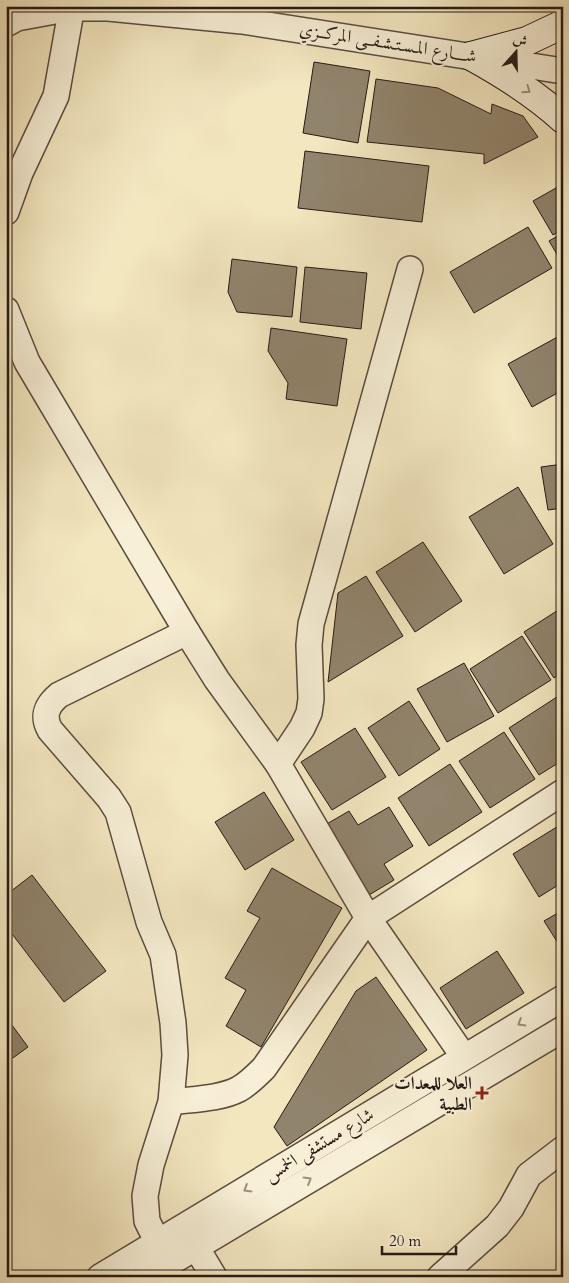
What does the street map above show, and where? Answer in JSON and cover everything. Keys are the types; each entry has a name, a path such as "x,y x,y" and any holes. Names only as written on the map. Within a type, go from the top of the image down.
{"street":[{"name":"شــــارع المـسـتـشـفــى المركــزي","path":"10,18 72,7 244,14 563,71"},
{"path":"6,212 20,173 56,96 72,7"},
{"path":"471,56 527,41 563,24"},
{"path":"471,56 514,80 542,100 563,119"},
{"path":"278,764 302,728 309,713 311,699 309,645 312,624 410,269"},
{"path":"6,310 28,362 187,632 217,680 278,764 368,918 464,1057"},
{"path":"158,1243 147,1221 145,1196 151,1165 171,1102 175,1054 163,955 149,922 118,812 109,798 50,730 46,723 45,712 50,702 59,695 187,632"},
{"path":"171,1102 222,1094 238,1089 250,1081 264,1068 368,918 563,792"},
{"name":"شارع مستشفى الخمس","path":"100,1277 563,998"},
{"name":"شارع مستشفى الخمس","path":"146,1277 559,1040"},
{"path":"440,1277 497,1226 511,1208 529,1175 563,1149"},
{"path":"196,1247 214,1277"}],"building":[{"path":"314,62 370,71 358,143 303,133"},
{"path":"376,79 438,88 491,114 492,104 523,116 538,137 484,164 484,154 367,142"},
{"path":"305,151 429,166 422,222 298,208"},
{"path":"563,184 563,229 553,235 533,201"},
{"path":"528,227 552,268 474,313 450,272"},
{"path":"563,233 563,264 549,241"},
{"path":"232,259 297,267 292,317 237,312 228,292"},
{"path":"305,267 367,273 361,329 300,322"},
{"path":"271,328 347,339 337,406 286,399 288,383 268,351"},
{"path":"563,334 563,390 532,407 508,364"},
{"path":"563,464 563,508 548,510 541,467"},
{"path":"518,487 553,544 504,574 469,517"},
{"path":"423,542 462,601 415,632 376,572"},
{"path":"366,576 403,636 328,682 338,593"},
{"path":"563,607 563,672 554,678 524,632"},
{"path":"522,636 551,680 498,713 470,669"},
{"path":"464,663 494,716 447,742 417,689"},
{"path":"560,695 563,699 563,760 539,775 509,728"},
{"path":"409,701 440,749 399,776 368,728"},
{"path":"355,728 386,777 332,810 301,762"},
{"path":"504,732 535,779 490,808 459,761"},
{"path":"450,764 482,812 429,846 398,798"},
{"path":"264,792 294,840 245,870 215,822"},
{"path":"389,807 413,846 384,864 394,880 369,895 325,825 349,811 358,825"},
{"path":"560,825 563,830 563,882 539,897 513,854"},
{"path":"272,868 342,908 261,1047 226,1026 246,990 225,978 260,918 247,911"},
{"path":"32,875 106,971 64,1002 6,926 6,895"},
{"path":"563,910 563,951 544,921"},
{"path":"497,951 524,993 466,1029 440,988"},
{"path":"376,977 427,1050 287,1146 274,1127 356,991"},
{"path":"6,1017 28,1047 6,1063"}],"place":[{"name":"العلا للمعدات الطبية","path":"482,1093"}]}
